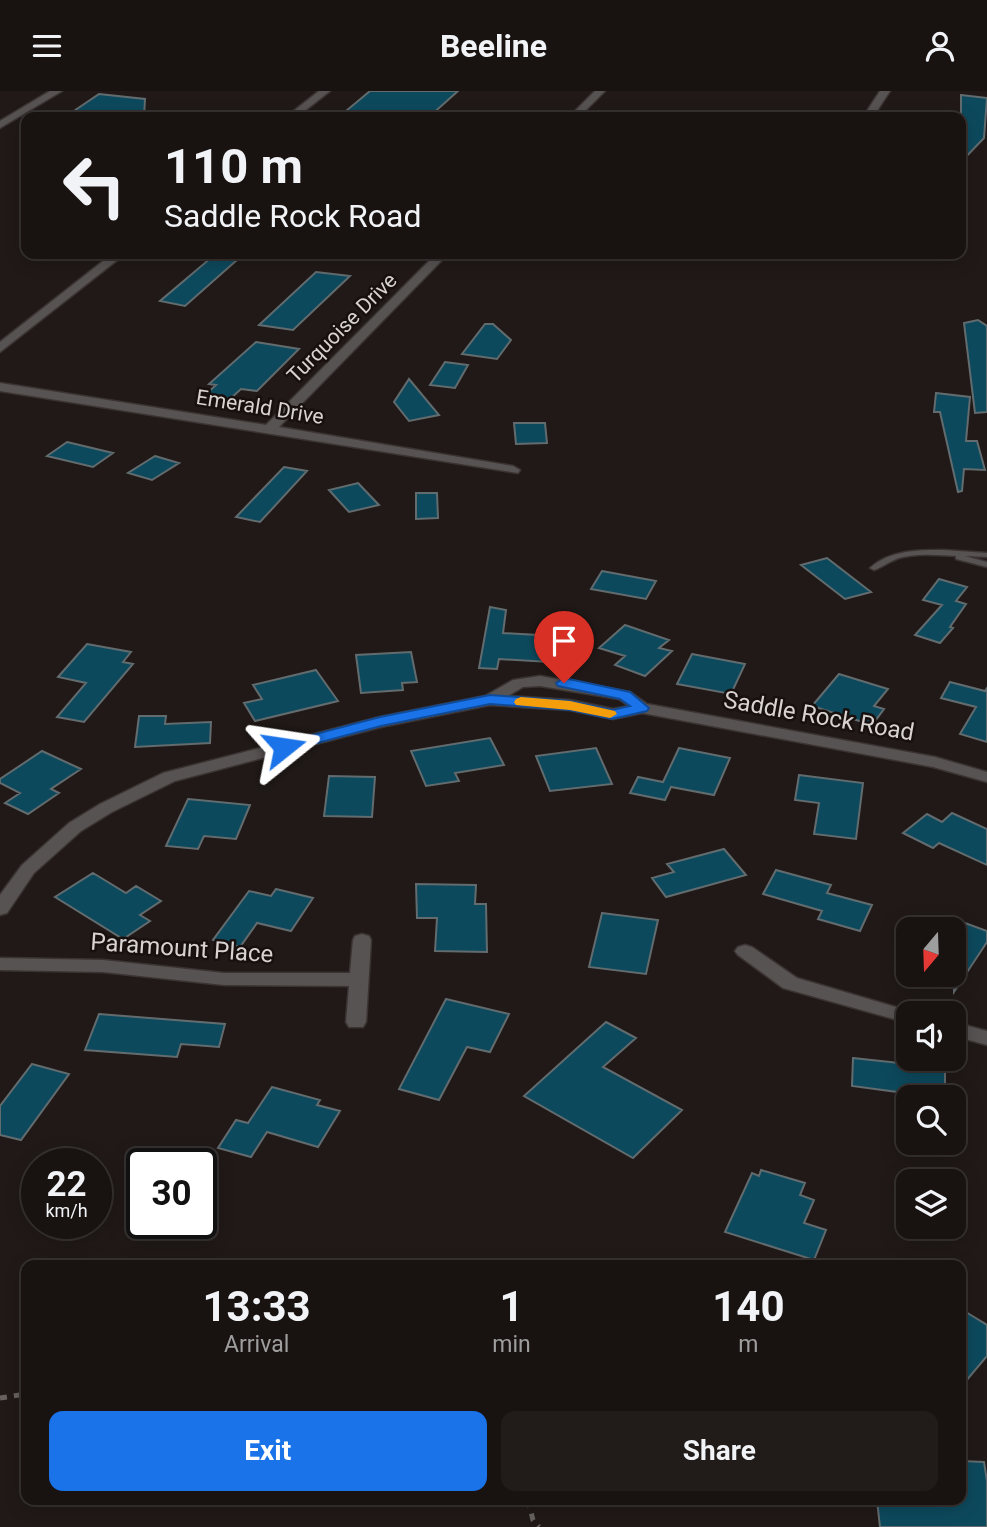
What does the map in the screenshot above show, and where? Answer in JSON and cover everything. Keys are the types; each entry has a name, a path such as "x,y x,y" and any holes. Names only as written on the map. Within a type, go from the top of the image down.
{"street":[{"path":"22,112 57,91"},
{"path":"298,112 325,91"},
{"path":"579,112 600,91"},
{"path":"871,112 885,91"},
{"path":"0,125 21,112"},
{"path":"0,348 113,259"},
{"name":"Turquoise Drive","path":"269,429 437,259"},
{"name":"Emerald Drive","path":"0,387 513,470"},
{"name":"Saddle Rock Road","path":"0,909 27,869 75,827 126,797 169,777 380,722 490,699 570,705 612,714 642,708 935,762 987,777"},
{"path":"356,1022 362,940"},
{"path":"745,951 790,983 896,1013"},
{"name":"Paramount Place","path":"0,964 103,966 225,979 360,980"},
{"path":"966,1032 987,1038"}],"lane":[{"path":"874,568 884,560 901,553 987,555"},
{"path":"952,554 987,565"}],"path":[{"path":"0,1398 21,1395"},
{"path":"528,1505 533,1520 539,1527"}],"building":[{"path":"370,91 458,91 435,112 346,111"},
{"path":"99,94 145,99 144,112 72,112"},
{"path":"961,95 987,98 984,138 966,157 966,112 961,112"},
{"path":"210,259 237,260 185,306 160,301"},
{"path":"316,272 350,276 293,330 259,325"},
{"path":"978,320 987,326 987,412 975,413 964,323"},
{"path":"485,324 493,324 511,340 497,359 462,354"},
{"path":"256,342 299,349 257,391 241,389 230,399 205,395 216,385 209,384"},
{"path":"445,362 468,365 455,388 430,385"},
{"path":"409,379 439,415 409,421 394,402"},
{"path":"936,393 970,397 966,441 977,441 985,470 964,469 962,491 958,492 940,412 934,412"},
{"path":"514,423 545,423 547,443 516,444"},
{"path":"67,442 113,453 93,467 47,456"},
{"path":"155,456 179,463 152,480 128,473"},
{"path":"284,467 307,471 260,522 236,517"},
{"path":"358,483 379,505 349,512 329,490"},
{"path":"416,493 437,493 438,518 416,519"},
{"path":"827,558 871,592 845,599 801,565"},
{"path":"602,571 656,581 646,599 591,589"},
{"path":"939,579 967,587 956,601 966,604 950,627 953,628 940,643 915,635 942,605 923,600"},
{"path":"490,607 506,610 503,633 538,635 537,641 551,641 549,662 499,659 497,669 479,668"},
{"path":"625,625 669,640 659,648 672,651 645,676 615,665 625,656 599,648"},
{"path":"87,644 131,652 123,662 133,664 84,722 57,717 86,683 58,677"},
{"path":"411,652 417,682 402,683 403,690 361,693 356,655"},
{"path":"692,654 745,664 731,694 677,684"},
{"path":"316,670 338,701 255,721 244,703 262,699 253,685"},
{"path":"839,674 888,689 874,706 884,709 872,725 812,706"},
{"path":"950,682 985,691 987,688 987,742 960,734 976,707 941,698"},
{"path":"139,716 166,716 165,724 211,722 210,743 135,747"},
{"path":"490,738 504,765 455,773 459,781 426,786 411,751"},
{"path":"596,748 612,784 550,791 536,756"},
{"path":"679,748 730,758 714,795 671,787 665,800 630,793 638,777 663,782"},
{"path":"42,751 81,769 51,789 59,793 28,814 5,803 20,793 0,783 0,779"},
{"path":"799,775 863,783 856,839 814,834 819,803 795,800"},
{"path":"329,776 375,777 372,817 324,816"},
{"path":"188,799 250,805 236,839 204,836 198,849 166,846"},
{"path":"952,813 987,829 987,865 939,843 933,848 903,833 927,814 942,822"},
{"path":"724,849 746,875 666,897 652,878 674,872 667,864"},
{"path":"776,870 831,885 827,893 872,905 860,931 818,919 822,911 763,894"},
{"path":"93,873 126,893 136,886 161,901 140,915 150,921 123,939 55,897"},
{"path":"416,884 476,885 475,904 486,904 487,952 435,951 437,918 417,918"},
{"path":"276,889 313,898 291,931 257,923 240,947 213,940 249,891 271,896"},
{"path":"602,913 658,920 646,974 589,967"},
{"path":"966,923 987,931 987,942 966,974"},
{"path":"446,999 509,1014 490,1052 467,1047 439,1100 399,1089"},
{"path":"99,1014 225,1024 219,1047 181,1044 177,1057 85,1050"},
{"path":"606,1022 636,1038 603,1067 682,1110 633,1158 524,1096"},
{"path":"853,1058 896,1063 896,1071 945,1071 945,1085 896,1085 896,1092 852,1086"},
{"path":"32,1064 69,1074 21,1140 0,1135 0,1106"},
{"path":"272,1087 320,1100 317,1105 340,1111 318,1147 267,1132 251,1157 218,1148 236,1120 248,1123"},
{"path":"761,1170 805,1183 800,1195 814,1200 804,1223 826,1230 814,1260 725,1232 752,1173 759,1176"},
{"path":"966,1312 987,1325 987,1356 966,1381"},
{"path":"966,1461 984,1462 987,1481 987,1527 880,1527 878,1505 966,1505"}],"slow traffic":[{"path":"521,702 570,705 610,714"}],"route":[{"path":"284,747 380,722 490,699 570,705 612,714 642,708 624,695 564,683"}]}
